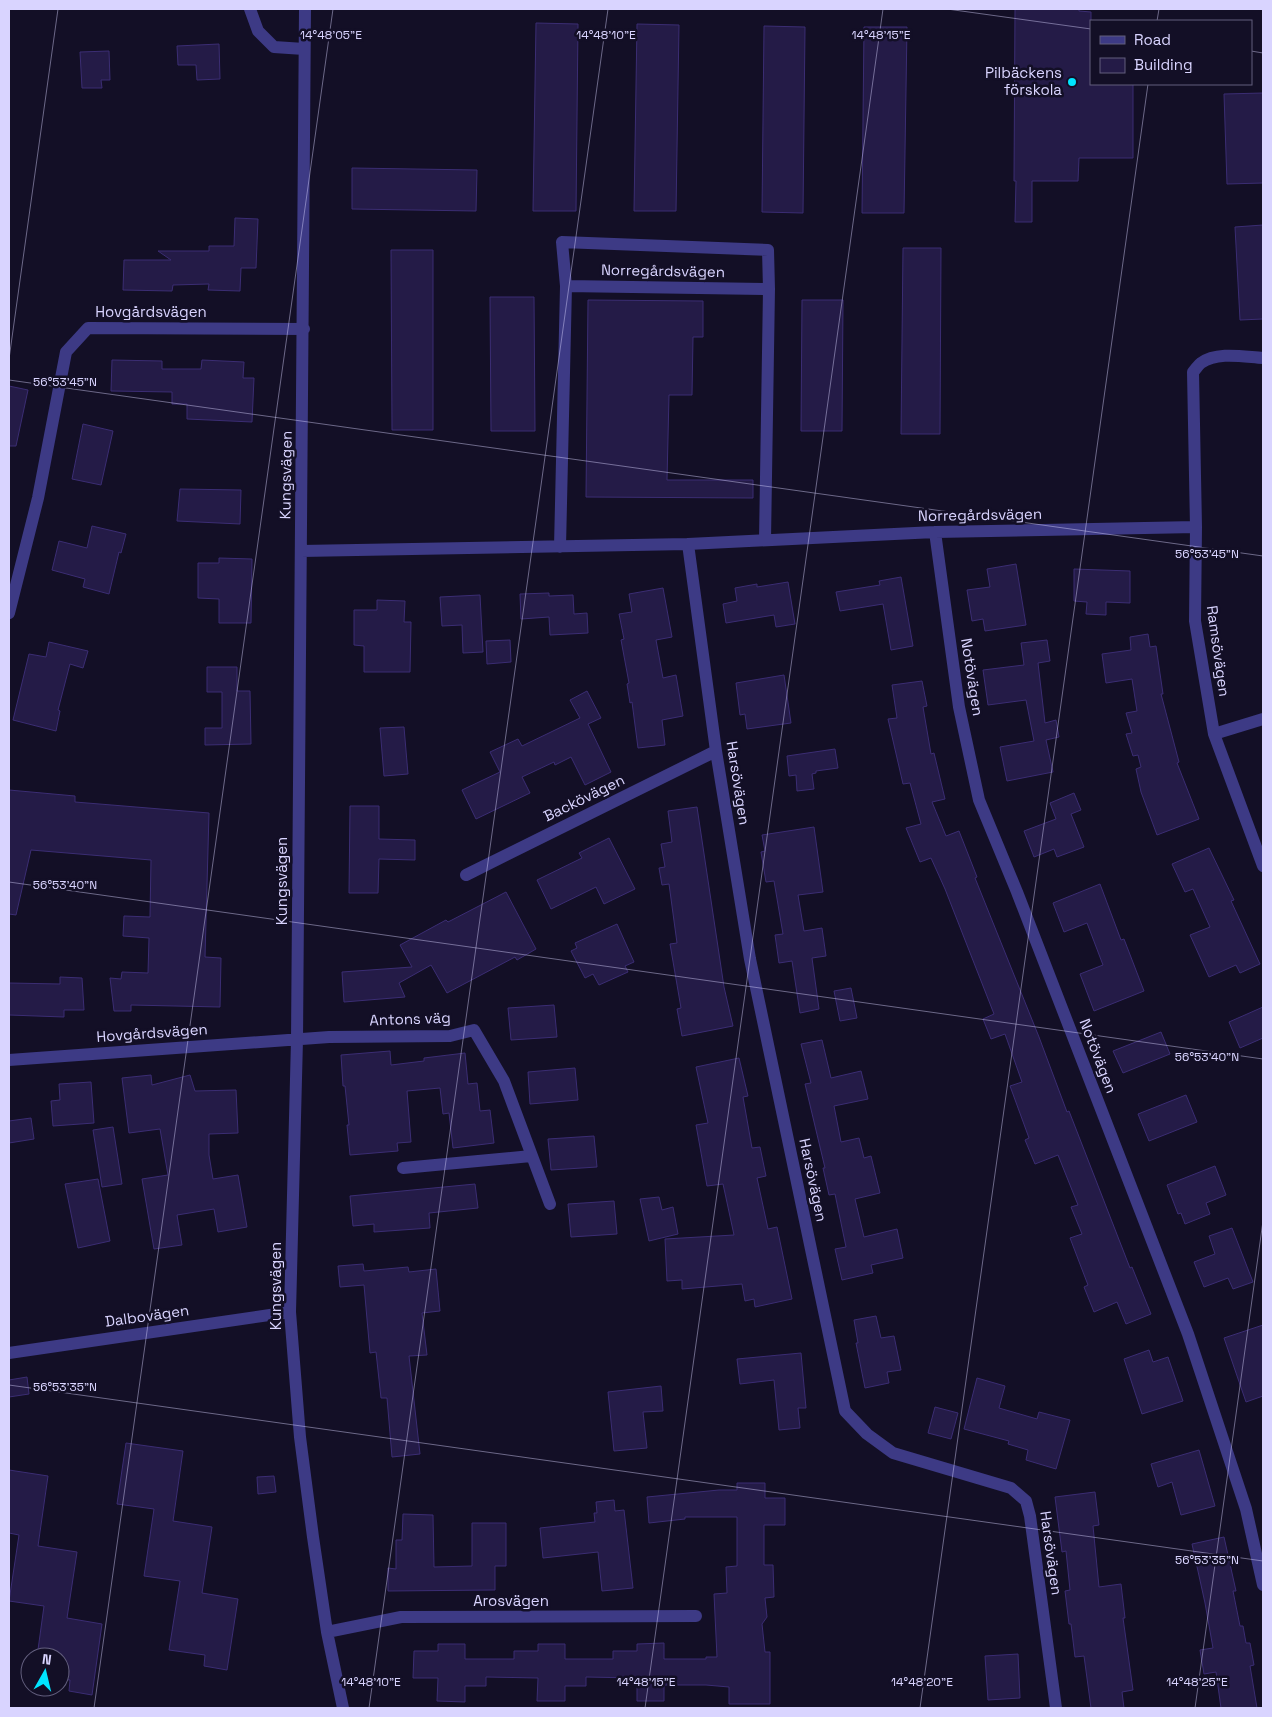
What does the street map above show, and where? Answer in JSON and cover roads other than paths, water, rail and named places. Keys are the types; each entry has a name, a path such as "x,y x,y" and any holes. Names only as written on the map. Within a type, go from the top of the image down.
{"street":[{"path":"250,9 258,31 274,47 304,49"},
{"name":"Kungsvägen","path":"305,9 297,1040 290,1312 300,1437 313,1537 327,1632 343,1708"},
{"path":"560,546 566,286 562,242 768,250 765,540"},
{"name":"Norregårdsvägen","path":"566,286 769,288"},
{"name":"Hovgårdsvägen","path":"9,613 38,498 66,352 88,328 304,329"},
{"name":"Ramsövägen","path":"1263,358 1214,357 1201,363 1193,372 1196,527 1195,621 1214,734 1263,866"},
{"name":"Norregårdsvägen","path":"302,552 688,544 935,532 1196,527"},
{"name":"Notövägen","path":"935,532 959,707 979,800 1021,901 1188,1334 1246,1510 1263,1585"},
{"name":"Harsövägen","path":"688,544 716,751 750,959 845,1411 867,1434 893,1453 1012,1488 1026,1501 1030,1516 1056,1708"},
{"path":"1214,734 1263,719"},
{"name":"Backövägen","path":"466,875 716,751"},
{"name":"Antons väg","path":"297,1040 329,1037 450,1036 474,1030 504,1081 550,1204"},
{"name":"Hovgårdsvägen","path":"9,1060 297,1040"},
{"path":"403,1168 531,1156"},
{"name":"Dalbovägen","path":"9,1353 290,1312"},
{"name":"Arosvägen","path":"327,1632 401,1617 696,1616"}],"place":[{"name":"Pilbäckens förskola","path":"1072,82"}]}
